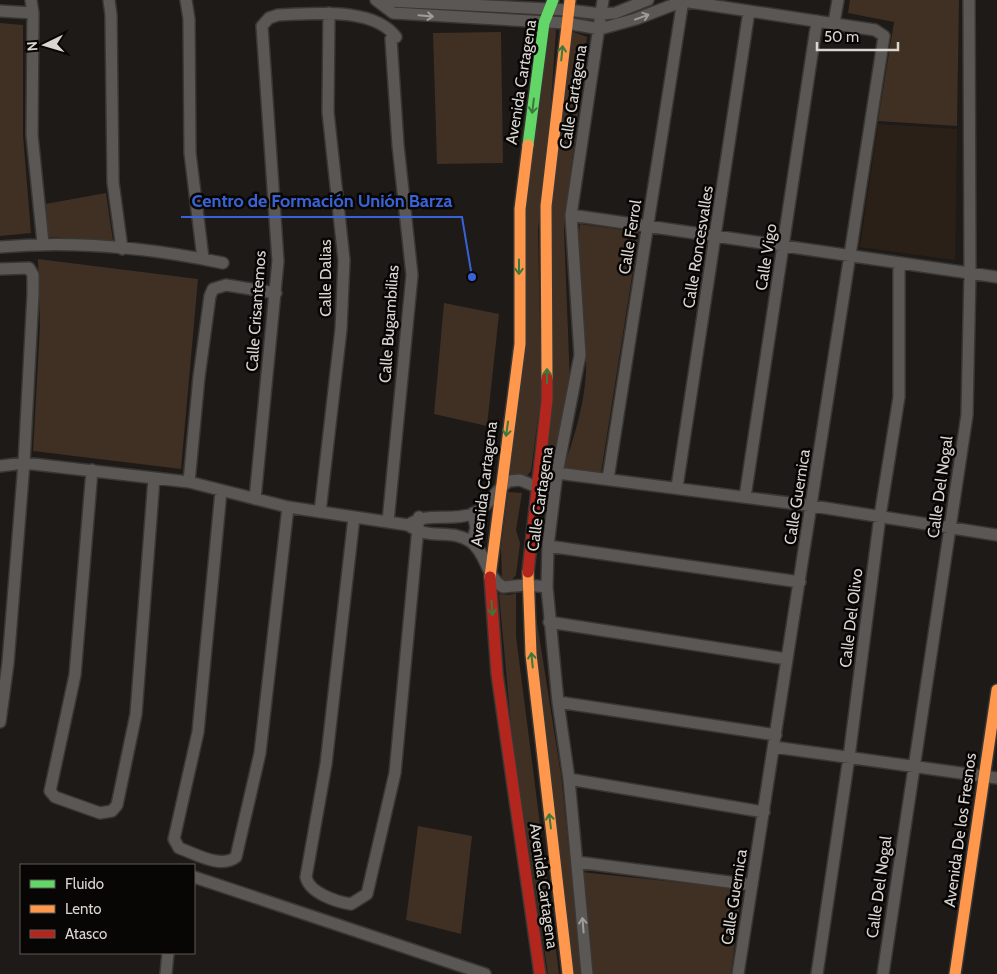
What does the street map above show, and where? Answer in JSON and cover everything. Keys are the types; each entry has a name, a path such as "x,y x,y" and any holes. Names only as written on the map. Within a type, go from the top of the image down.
{"street":[{"path":"31,0 33,13 32,135 43,243"},
{"path":"109,0 111,15 113,182 122,249"},
{"path":"186,0 189,19 190,154 203,258"},
{"name":"Calle Cartagena","path":"587,974 569,779 558,702 547,587 548,546 557,473 580,356 571,215 603,0"},
{"path":"395,5 469,3 569,5 601,14 615,13 648,0"},
{"path":"378,1 465,19 566,23 600,29 636,19 683,1 834,23 838,0"},
{"name":"Calle Del Nogal","path":"883,974 912,767 967,415 970,273 969,0"},
{"name":"Calle Ferrol","path":"608,479 683,1"},
{"path":"465,19 469,3"},
{"path":"537,5 544,23"},
{"name":"Avenida Cartagena","path":"540,974 497,674 489,570 498,492 520,344 520,209 544,23 552,5"},
{"name":"Avenida Cartagena","path":"568,974 531,654 526,585 547,400 546,206 569,5"},
{"path":"0,11 33,13"},
{"name":"Calle Roncesvalles","path":"677,487 749,11"},
{"name":"Calle Crisantemos","path":"255,500 278,260 261,32 262,26 268,18 278,15 330,13"},
{"name":"Calle Bugambilias","path":"330,13 359,15 389,30 396,37 391,39 398,145 412,275 388,522"},
{"name":"Calle Dalias","path":"320,512 341,329 344,260 328,112 330,13"},
{"name":"Calle Vigo","path":"745,496 784,246 816,21"},
{"name":"Calle Guernica","path":"738,974 787,658 813,506 884,40 882,34 876,30 834,23"},
{"path":"571,215 852,254 898,264 997,277"},
{"path":"0,247 43,243 122,249 223,262"},
{"name":"Calle Del Olivo","path":"817,974 849,757 880,516 899,397 898,264"},
{"path":"0,269 29,268 33,275 24,463 8,664 0,722"},
{"path":"189,482 199,377 210,296 213,289 226,285 276,293"},
{"path":"0,466 24,463 189,482 288,507 408,524 418,532 460,536 472,542 482,554 494,579 503,587 526,585 547,587"},
{"path":"92,470 75,675 50,790 55,797 100,813 112,811 117,805 136,714 154,478"},
{"path":"408,524 419,517 456,517 473,513 486,505 509,481 520,480 537,486 557,473 745,496 997,535"},
{"path":"221,491 198,732 174,839 179,848 221,863 230,862 236,857 260,753 288,507"},
{"path":"472,542 476,528 473,513"},
{"path":"354,517 326,764 306,877 311,888 341,902 351,904 367,894 395,773 419,517"},
{"path":"548,546 800,582"},
{"path":"549,622 787,658"},
{"name":"Avenida De los Fresnos","path":"955,974 997,690"},
{"path":"558,702 776,734"},
{"path":"774,747 997,778"},
{"path":"569,779 764,812"},
{"path":"577,862 752,885"},
{"path":"195,877 485,974"},
{"path":"166,974 168,954"}],"shaded area":[{"path":"850,0 959,0 957,126 878,121 894,22 848,13"},
{"path":"0,23 23,25 23,135 31,233 0,236"},
{"path":"550,27 556,30 550,116 538,230 541,395 531,471 525,478 510,474 525,208"},
{"path":"571,31 587,37 564,230 570,383 563,436 553,464 542,463 550,208"},
{"path":"501,32 503,163 437,164 433,33"},
{"path":"878,124 957,129 955,260 860,247"},
{"path":"106,193 113,241 47,237 45,204"},
{"path":"580,224 639,232 601,473 563,468 581,407 586,373 578,239"},
{"path":"38,259 198,279 181,469 33,451 40,326"},
{"path":"444,303 499,314 487,426 434,414"},
{"path":"508,492 522,493 516,530 520,543 516,575 510,582 502,579 501,547"},
{"path":"516,593 516,636 559,974 548,974 512,736 499,594 509,595"},
{"path":"528,594 536,597 536,616 561,775 582,974 573,974"},
{"path":"418,826 472,836 461,934 406,920"},
{"path":"581,872 742,889 731,974 590,974"}],"traffic: fast":[{"path":"528,145 544,23 553,0"}],"traffic: slow":[{"path":"547,378 546,206 570,0"},
{"path":"490,577 520,344 520,209 528,145"},
{"path":"528,572 531,654 568,974"},
{"path":"955,974 997,690"}],"traffic: jam":[{"path":"528,572 547,400 547,378"},
{"path":"490,577 497,674 540,974"}],"place":[{"name":"Centro de Formación Unión Barza","path":"472,277"}]}
